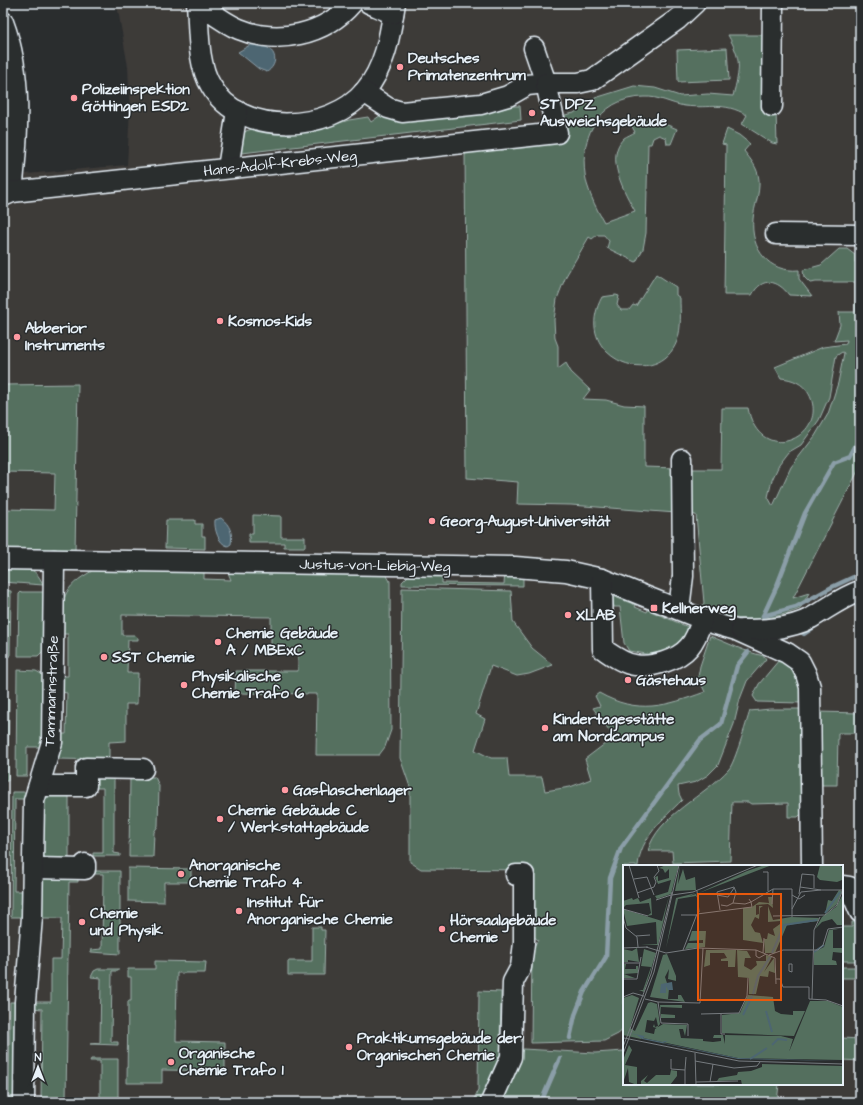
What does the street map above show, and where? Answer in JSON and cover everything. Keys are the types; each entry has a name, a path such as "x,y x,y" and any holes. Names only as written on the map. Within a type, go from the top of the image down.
{"street":[{"path":"197,3 240,29 273,36 294,35 314,29 336,17 352,3"},
{"path":"197,3 202,55 207,79 220,98 237,111 250,118 269,122 301,123 332,114 350,104 364,92 377,74 384,56 394,8 369,3"},
{"path":"364,92 388,108 402,112 481,104 504,98 527,85 546,83 578,83 592,80 678,19 695,3"},
{"path":"772,3 772,106"},
{"path":"3,22 14,61 15,75 16,136 8,194"},
{"path":"534,48 546,83"},
{"name":"Hans-Adolf-Krebs-Weg","path":"8,194 228,168 557,133 546,83"},
{"path":"228,168 237,111"},
{"path":"776,234 860,235"},
{"path":"679,609 683,576 681,534 682,459"},
{"name":"Justus-von-Liebig-Weg","path":"3,559 515,567 566,571 602,578 679,609 702,620 736,630"},
{"name":"Tammannstraße","path":"24,1102 25,1002 32,917 34,801 52,742 54,560"},
{"path":"602,578 603,649 618,659 634,665 653,666 670,660 688,649 697,636 702,620"},
{"path":"736,630 766,630 794,624 809,619 851,594 860,591"},
{"path":"736,630 787,653 800,662 806,674 810,687 812,865"},
{"path":"39,786 86,786 86,768 143,769"},
{"path":"33,868 85,869 85,864"},
{"path":"491,1102 511,1057 513,982 521,967 524,943 524,875 516,875"},
{"path":"843,886 849,886 860,912"}],"shaded area":[{"name":"Georg-August-Universität","path":"113,3 860,3 860,1102 3,1102 3,176 127,165 130,108 128,67 118,10"}],"green space":[{"path":"728,35 766,35 776,112 777,144 772,143 742,124 747,115 730,108 716,106 685,106 655,98 644,97 628,99 614,105 602,113 588,138 584,168 590,194 604,222 635,211 626,195 618,175 616,165 618,146 624,138 635,132 630,123 648,120 665,124 677,129 671,144 667,144 666,138 659,135 653,138 651,144 648,144 646,233 643,249 636,262 607,248 609,241 604,235 597,235 592,239 589,237 566,276 557,299 554,320 555,338 558,346 558,369 566,363 571,372 590,390 583,399 606,400 624,405 644,406 644,467 677,468 676,513 571,505 517,504 518,482 467,478 465,148 567,135 565,115 574,113 595,98 634,86 655,88 680,96 708,94 733,96 738,71 738,58"},
{"path":"727,48 729,80 678,82 677,50"},
{"path":"494,106 520,106 521,120 242,153 238,140 246,131 252,129 316,130 349,120 368,117 371,122 384,113"},
{"path":"727,129 739,135 750,144 744,151 754,164 759,180 759,190 753,219 753,230 758,249 770,263 779,268 799,270 799,279 812,296 789,295 780,286 770,282 760,285 752,295 724,295 726,145 722,144"},
{"path":"839,249 847,249 855,255 855,262 860,262 860,467 793,598 809,593 800,609 774,617 750,619 725,617 699,611 704,603 696,515 687,514 687,469 721,469 722,408 748,408 755,427 766,438 778,442 791,440 803,433 810,422 813,409 809,394 804,387 797,382 781,378 775,367 823,347 846,344 847,340 834,341 840,325 839,312 855,312 855,282 810,283 804,277 803,270 821,265","holes":["842,352 844,353 838,383 828,414 815,436 791,467 773,506 768,497 772,480 779,465 789,452 801,445 819,420 829,397 836,356"]},
{"path":"656,274 676,287 676,295 680,298 680,325 677,341 667,356 653,364 636,366 620,361 606,351 597,337 595,318 602,297 619,296 617,305 621,310 629,310 633,305 636,306"},
{"path":"78,384 75,552 3,551 3,509 54,510 55,473 3,472 3,385"},
{"path":"253,515 281,516 281,537 305,537 305,547 284,547 284,543 249,543 249,534 253,534"},
{"path":"166,520 195,520 195,524 202,524 202,536 205,536 205,549 165,548"},
{"path":"3,568 22,568 32,570 40,578 43,585 3,582"},
{"path":"204,569 204,579 231,580 227,570 384,571 390,581 391,730 385,747 379,755 316,755 317,694 235,693 236,671 298,671 298,649 271,648 271,617 122,615 122,635 135,635 138,638 138,640 128,640 127,673 138,673 137,704 126,704 126,741 109,742 109,760 58,759 58,734 66,734 67,693 61,692 60,676 68,676 68,634 59,634 63,603 69,589 83,576 94,570"},
{"path":"412,572 442,573 442,583 504,584 505,573 523,574 523,586 402,585 402,582"},
{"path":"402,588 511,591 513,622 532,648 553,665 529,674 517,676 491,666 476,714 485,719 475,750 491,758 507,758 509,777 542,777 545,791 570,787 591,779 585,759 614,737 593,708 600,706 595,696 599,693 613,700 627,704 652,706 677,701 705,692 698,677 710,636 743,650 764,656 766,659 747,681 740,699 734,724 718,765 708,775 696,782 678,786 679,794 682,800 654,829 643,846 638,865 623,865 623,1030 604,1041 531,1043 532,949 538,940 532,935 533,870 421,869 410,862 410,787 400,758"},
{"path":"3,590 11,591 10,656 3,656"},
{"path":"21,592 44,592 45,649 38,656 18,656 19,594"},
{"path":"612,596 636,605 635,607 647,612 648,610 695,630 678,651 652,655 629,651 624,643 620,607 614,607"},
{"path":"781,659 798,673 803,703 757,702 753,696 759,684"},
{"path":"17,670 36,671 45,676 44,747 27,747 27,776 16,776"},
{"path":"3,699 9,699 8,781 3,781"},
{"path":"770,709 803,709 802,813 798,817 788,817 788,803 751,804 748,802 732,802 730,861 673,863 672,851 648,851 653,838 661,827 729,769 737,751 750,711"},
{"path":"818,712 860,713 860,733 838,733 837,785 817,785"},
{"path":"100,777 120,777 120,779 114,779 114,853 120,854 120,856 93,855 93,853 103,853 103,788 93,788 95,780"},
{"path":"130,777 155,777 159,786 158,826 154,832 153,857 129,857"},
{"path":"12,792 26,792 26,799 15,799 14,891 25,891 25,917 11,917"},
{"path":"40,795 69,795 69,861 42,863"},
{"path":"128,868 191,869 191,882 164,882 164,902 128,901"},
{"path":"94,871 120,871 120,954 91,952 91,950 102,949 103,874 92,874"},
{"path":"39,877 78,877 78,882 69,882 66,1102 41,1102 42,1009 32,1008 32,1002 51,1002 51,959 61,959 62,918 39,918"},
{"path":"852,922 858,922 860,928 860,961 843,961 843,927 852,927"},
{"path":"312,927 321,927 321,930 325,930 324,975 288,975 288,961 312,961"},
{"path":"155,961 206,962 205,973 177,973 176,1041 225,1042 225,1071 162,1070 162,1083 127,1083 128,1001 131,1001 131,977 128,977 128,969 155,969"},
{"path":"843,967 860,967 860,978 843,978"},
{"path":"98,969 118,969 118,971 112,971 111,1042 118,1042 118,1045 90,1044 100,1043 101,978 91,977 94,971"},
{"path":"479,991 501,992 500,1042 505,1042 504,1056 484,1102 473,1102 478,1090"},
{"path":"10,1002 18,1002 17,1102 9,1102"},
{"path":"843,1038 860,1039 860,1061 843,1060"},
{"path":"523,1049 595,1053 623,1051 623,1085 779,1085 777,1102 501,1102"},
{"path":"91,1059 118,1059 118,1102 100,1102 100,1061 90,1061"}],"water":[{"path":"250,45 264,46 273,52 275,59 274,63 267,72 259,69 238,52"},
{"path":"221,518 229,526 232,536 231,544 228,546 219,539 215,527 215,520"}],"waterway":[{"path":"763,616 776,588 805,513 834,462 850,456 860,437"},
{"path":"763,616 796,607 832,587 860,574"},
{"path":"801,632 804,634 817,625"},
{"path":"570,1038 575,1015 584,992 606,957 610,878 621,848 700,740 721,724 737,666 748,652"},
{"path":"541,1102 560,1058"}],"place":[{"name":"Deutsches Primatenzentrum","path":"400,67"},
{"name":"Polizeiinspektion Göttingen ESD2","path":"74,98"},
{"name":"ST DPZ Ausweichsgebäude","path":"532,113"},
{"name":"Kosmos-Kids","path":"220,321"},
{"name":"Abberior Instruments","path":"17,337"},
{"name":"Georg-August-Universität","path":"432,521"},
{"name":"Kellnerweg","path":"654,608"},
{"name":"XLAB","path":"568,615"},
{"name":"Chemie Gebäude A / MBExC","path":"218,642"},
{"name":"SST Chemie","path":"104,657"},
{"name":"Gästehaus","path":"628,680"},
{"name":"Physikalische Chemie Trafo 6","path":"184,685"},
{"name":"Kindertagesstätte am Nordcampus","path":"545,728"},
{"name":"Gasflaschenlager","path":"285,790"},
{"name":"Chemie Gebäude C / Werkstattgebäude","path":"220,819"},
{"name":"Anorganische Chemie Trafo 4","path":"181,874"},
{"name":"Institut für Anorganische Chemie","path":"239,911"},
{"name":"Chemie und Physik","path":"82,922"},
{"name":"Hörsaalgebäude Chemie","path":"442,929"},
{"name":"Praktikumsgebäude der Organischen Chemie","path":"349,1047"},
{"name":"Organische Chemie Trafo 1","path":"171,1062"}]}
